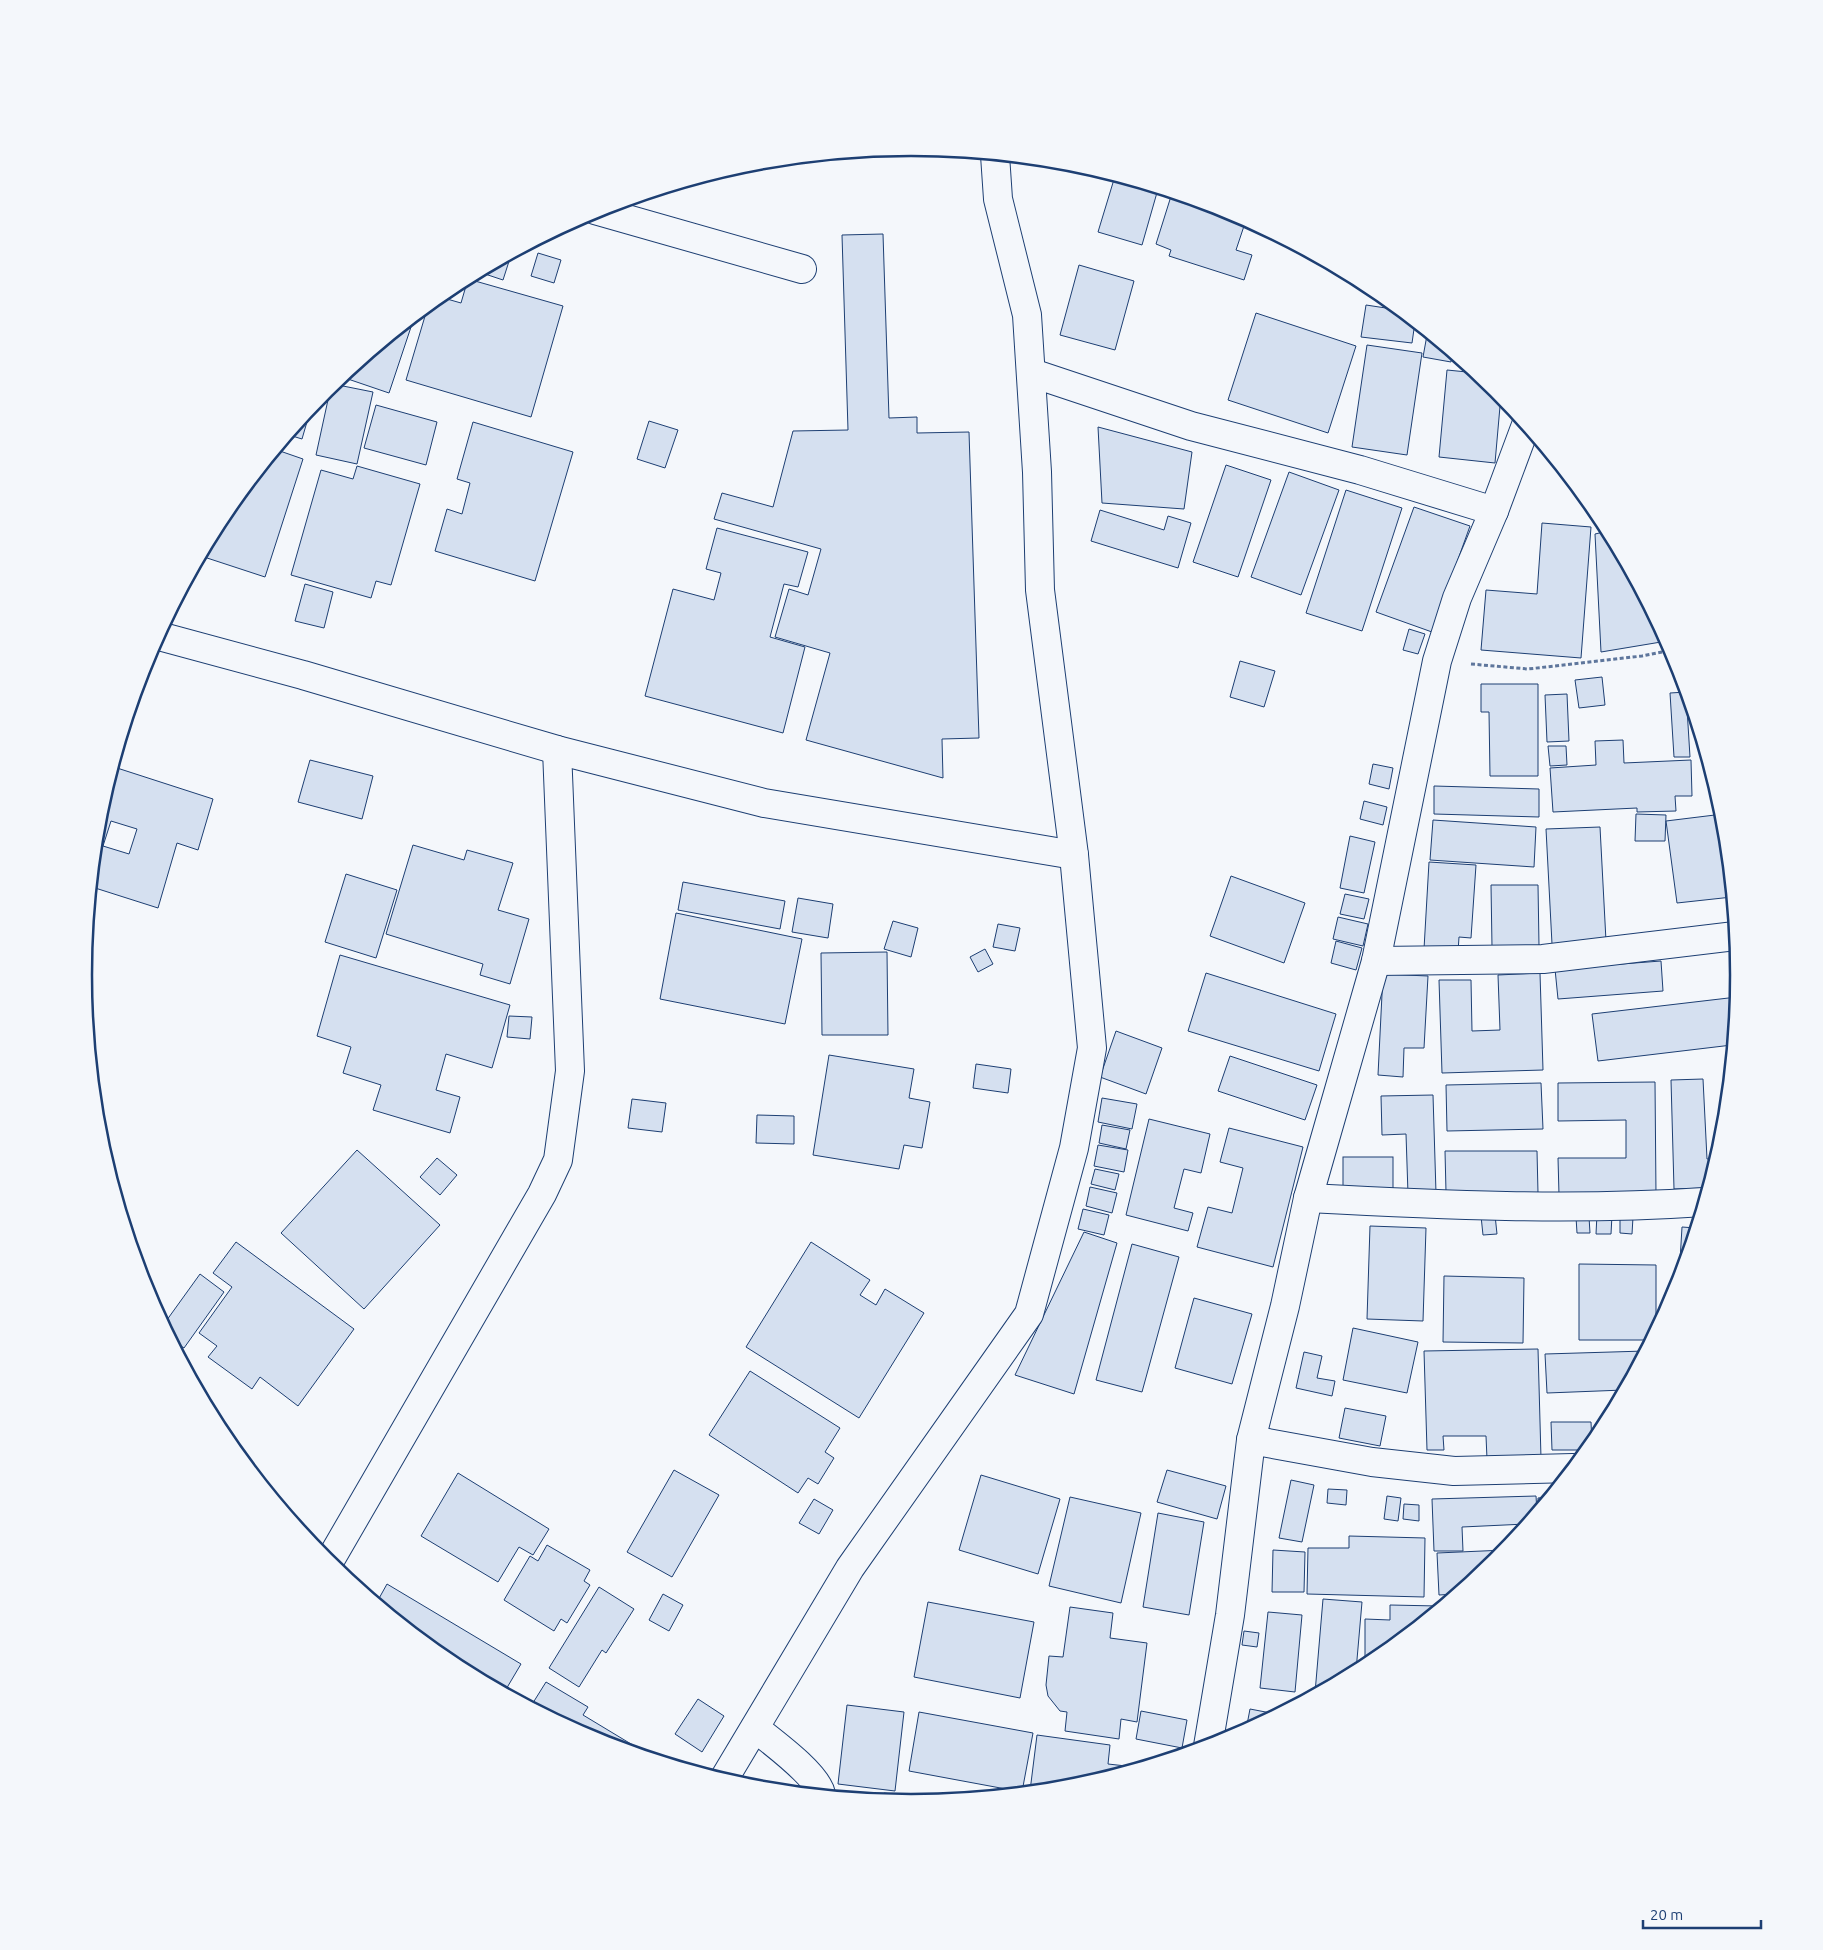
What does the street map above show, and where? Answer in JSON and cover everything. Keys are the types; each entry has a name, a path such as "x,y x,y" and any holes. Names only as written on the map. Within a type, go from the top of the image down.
{"street":[{"path":"728,1772 850,1568 1029,1314 1074,1148 1092,1048 1074,855 1040,590 1032,373 1027,316 998,199 995,161"},
{"path":"609,214 802,269"},
{"path":"1032,373 1192,426 1360,470 1494,511"},
{"path":"1209,1738 1230,1615 1251,1440 1285,1306 1308,1198 1376,961 1437,661 1458,598 1494,511 1524,431"},
{"path":"166,638 303,675 557,750 764,803 1074,855"},
{"path":"332,1554 542,1194 558,1160 570,1071 557,750"},
{"path":"1376,961 1543,959 1729,937"},
{"path":"1308,1198 1429,1204 1561,1206 1663,1205 1698,1202"},
{"path":"1251,1440 1372,1462 1454,1471 1565,1468"},
{"path":"755,1728 802,1767 819,1788"}],"path":[{"path":"1437,661 1528,669 1642,656 1663,652"}],"building":[{"path":"1113,182 1157,194 1142,245 1098,232"},
{"path":"1171,198 1244,226 1236,250 1252,255 1244,280 1169,256 1171,250 1156,244"},
{"path":"883,234 889,418 917,417 917,433 969,432 979,738 942,739 943,778 806,740 830,653 775,637 789,589 808,595 821,549 714,519 722,493 773,507 793,431 848,430 842,235"},
{"path":"538,253 561,260 554,283 531,276"},
{"path":"509,262 503,280 487,275"},
{"path":"1079,265 1134,281 1115,350 1060,335"},
{"path":"477,281 563,306 531,417 406,380 425,316 448,299 461,303 465,288"},
{"path":"1366,305 1387,308 1414,328 1412,343 1361,337"},
{"path":"1256,313 1356,346 1328,433 1228,400"},
{"path":"411,326 389,393 349,380"},
{"path":"1426,338 1451,359 1451,362 1423,357"},
{"path":"1367,345 1422,353 1407,455 1352,447"},
{"path":"1447,370 1466,372 1500,406 1495,463 1439,457"},
{"path":"343,386 373,392 357,464 316,455 328,400"},
{"path":"376,405 437,422 426,465 364,448"},
{"path":"649,421 678,430 665,468 637,459"},
{"path":"473,422 573,452 535,581 435,551 447,509 462,514 470,483 457,479"},
{"path":"306,424 302,439 295,437"},
{"path":"1098,427 1192,452 1184,509 1102,503"},
{"path":"282,452 303,459 265,577 207,558 262,476"},
{"path":"1226,465 1271,480 1238,577 1193,562"},
{"path":"357,466 420,484 391,585 376,581 371,598 291,575 321,470 353,479"},
{"path":"1289,472 1339,490 1301,595 1251,577"},
{"path":"1346,490 1402,508 1362,631 1306,613"},
{"path":"1414,507 1470,526 1432,632 1376,612"},
{"path":"1100,510 1164,530 1168,516 1191,523 1178,568 1091,541"},
{"path":"1542,523 1591,527 1581,658 1481,650 1486,590 1537,594"},
{"path":"717,528 808,552 798,587 784,584 770,637 805,647 783,733 645,696 673,589 714,600 721,573 706,569"},
{"path":"1600,533 1621,566 1659,642 1601,652 1595,534"},
{"path":"305,584 333,592 324,628 295,621"},
{"path":"1409,629 1425,634 1418,654 1403,650"},
{"path":"1240,661 1275,671 1264,707 1230,697"},
{"path":"1602,677 1605,705 1579,708 1575,680"},
{"path":"1481,684 1538,684 1538,776 1490,776 1489,712 1481,712"},
{"path":"1680,692 1687,713 1690,757 1674,757 1670,693"},
{"path":"1567,694 1569,741 1547,742 1545,695"},
{"path":"1623,740 1624,763 1691,760 1692,796 1675,796 1676,811 1637,812 1637,808 1553,812 1550,768 1596,765 1595,741"},
{"path":"1548,746 1566,746 1567,765 1550,766"},
{"path":"310,760 373,776 362,819 298,802"},
{"path":"1373,764 1393,768 1389,789 1369,784"},
{"path":"119,769 213,799 198,850 177,843 158,908 98,889 103,846 129,854 137,829 111,821 104,844"},
{"path":"1434,786 1539,789 1539,817 1434,814"},
{"path":"1364,801 1387,807 1383,825 1360,819"},
{"path":"1636,814 1666,815 1665,841 1635,841"},
{"path":"1715,815 1726,898 1677,903 1666,821"},
{"path":"1433,820 1536,827 1534,867 1430,860"},
{"path":"1600,827 1606,941 1552,944 1546,829"},
{"path":"1350,836 1375,842 1364,893 1340,888"},
{"path":"413,845 464,860 467,850 513,863 498,910 529,919 510,984 480,975 483,964 386,934"},
{"path":"1429,862 1476,865 1471,938 1459,937 1458,952 1424,949"},
{"path":"346,874 397,890 376,958 325,942"},
{"path":"1231,876 1305,903 1284,963 1210,936"},
{"path":"683,882 785,901 780,929 678,910"},
{"path":"1491,885 1538,885 1539,946 1492,947"},
{"path":"1345,894 1369,899 1364,919 1340,914"},
{"path":"798,898 833,904 828,938 792,932"},
{"path":"676,913 802,939 785,1024 660,999"},
{"path":"1338,917 1368,924 1363,946 1333,939"},
{"path":"893,921 918,928 911,957 884,949"},
{"path":"998,924 1020,928 1015,951 993,947"},
{"path":"1336,941 1362,948 1356,970 1331,963"},
{"path":"985,949 993,964 978,972 970,957"},
{"path":"887,952 888,1035 822,1035 821,953"},
{"path":"340,955 510,1005 492,1068 446,1054 436,1090 460,1097 450,1133 373,1110 381,1085 343,1073 351,1047 317,1036"},
{"path":"1661,961 1663,991 1558,999 1555,969"},
{"path":"1206,973 1336,1014 1319,1071 1188,1031"},
{"path":"1540,973 1543,1070 1442,1073 1439,980 1471,980 1472,1031 1500,1030 1498,975"},
{"path":"1383,974 1428,976 1424,1048 1404,1048 1403,1077 1378,1075"},
{"path":"1730,998 1727,1046 1598,1061 1592,1014"},
{"path":"509,1016 532,1017 530,1039 507,1037"},
{"path":"1116,1031 1162,1048 1146,1094 1100,1077"},
{"path":"829,1055 914,1069 909,1098 930,1102 922,1148 904,1145 899,1169 813,1155"},
{"path":"1230,1056 1317,1085 1305,1120 1218,1091"},
{"path":"976,1064 1011,1069 1008,1093 973,1088"},
{"path":"1703,1079 1707,1159 1709,1159 1703,1188 1674,1189 1671,1080"},
{"path":"1655,1082 1656,1195 1559,1195 1558,1158 1626,1158 1626,1120 1558,1121 1558,1083"},
{"path":"1541,1083 1543,1129 1447,1131 1446,1085"},
{"path":"1433,1095 1436,1193 1408,1194 1406,1134 1382,1135 1381,1096"},
{"path":"1102,1098 1137,1104 1132,1129 1098,1122"},
{"path":"632,1099 666,1103 662,1132 628,1128"},
{"path":"757,1115 794,1116 794,1144 756,1143"},
{"path":"1149,1119 1210,1134 1201,1173 1184,1169 1174,1208 1193,1213 1188,1231 1126,1215"},
{"path":"1102,1125 1130,1130 1126,1149 1099,1143"},
{"path":"1229,1128 1303,1147 1273,1267 1197,1247 1208,1207 1232,1213 1243,1168 1220,1162"},
{"path":"1098,1145 1128,1150 1124,1172 1094,1166"},
{"path":"357,1150 440,1225 364,1309 281,1233"},
{"path":"1445,1151 1537,1151 1538,1193 1446,1192"},
{"path":"1343,1157 1393,1157 1393,1190 1343,1190"},
{"path":"437,1158 457,1175 440,1195 420,1177"},
{"path":"1095,1169 1119,1174 1115,1190 1091,1184"},
{"path":"1090,1187 1117,1193 1112,1213 1086,1206"},
{"path":"1083,1209 1109,1215 1104,1235 1078,1229"},
{"path":"1597,1214 1612,1215 1611,1234 1596,1234"},
{"path":"1495,1215 1497,1234 1483,1235 1481,1216"},
{"path":"1620,1216 1633,1217 1632,1234 1620,1233"},
{"path":"1576,1217 1589,1217 1590,1233 1577,1233"},
{"path":"1370,1226 1426,1228 1423,1321 1367,1319"},
{"path":"1682,1227 1690,1228 1687,1238 1680,1256"},
{"path":"1084,1232 1117,1243 1074,1394 1015,1375"},
{"path":"236,1242 354,1329 298,1406 260,1377 252,1389 208,1357 217,1346 199,1333 232,1287 213,1273"},
{"path":"811,1242 870,1280 860,1295 876,1305 885,1289 924,1313 859,1418 746,1347"},
{"path":"1132,1244 1179,1257 1142,1392 1096,1380"},
{"path":"1579,1264 1656,1265 1656,1315 1644,1340 1579,1340"},
{"path":"200,1274 224,1292 184,1348 168,1318"},
{"path":"1444,1276 1524,1278 1523,1343 1443,1342"},
{"path":"1194,1298 1252,1314 1232,1384 1175,1368"},
{"path":"1353,1328 1418,1342 1407,1393 1343,1380"},
{"path":"1538,1349 1541,1458 1487,1459 1486,1436 1443,1436 1444,1450 1427,1450 1424,1351"},
{"path":"1639,1351 1618,1390 1547,1393 1545,1354"},
{"path":"1304,1352 1322,1356 1317,1378 1335,1381 1332,1396 1296,1388"},
{"path":"750,1371 840,1428 825,1452 834,1458 818,1484 808,1478 798,1493 709,1435"},
{"path":"1345,1408 1386,1416 1380,1446 1339,1438"},
{"path":"1551,1422 1591,1422 1591,1431 1578,1450 1552,1450"},
{"path":"674,1470 719,1495 672,1577 627,1552"},
{"path":"1167,1470 1226,1486 1217,1519 1157,1502"},
{"path":"458,1473 549,1529 533,1555 519,1547 498,1582 421,1536"},
{"path":"981,1475 1060,1499 1038,1574 959,1550"},
{"path":"1291,1480 1314,1485 1302,1542 1279,1538"},
{"path":"1328,1489 1347,1490 1346,1505 1327,1503"},
{"path":"1387,1496 1401,1498 1398,1521 1384,1519"},
{"path":"1536,1496 1536,1504 1518,1524 1462,1527 1463,1551 1434,1551 1432,1499"},
{"path":"1070,1497 1141,1513 1121,1603 1049,1586"},
{"path":"814,1499 833,1510 819,1534 799,1523"},
{"path":"1404,1504 1419,1505 1419,1521 1403,1519"},
{"path":"1158,1513 1204,1522 1189,1615 1143,1607"},
{"path":"1349,1536 1425,1538 1424,1597 1307,1594 1308,1548 1349,1548"},
{"path":"547,1545 590,1570 584,1581 590,1585 567,1623 561,1619 554,1631 504,1600 530,1556 538,1561"},
{"path":"1273,1550 1305,1552 1304,1592 1272,1592"},
{"path":"1494,1550 1448,1594 1439,1595 1437,1553"},
{"path":"387,1584 521,1664 507,1687 456,1656 379,1598"},
{"path":"599,1587 634,1609 606,1653 602,1650 579,1687 549,1668"},
{"path":"663,1594 683,1605 669,1631 649,1620"},
{"path":"1323,1599 1362,1602 1357,1662 1316,1687"},
{"path":"928,1602 1034,1622 1020,1698 914,1677"},
{"path":"1390,1605 1434,1606 1365,1657 1365,1619 1390,1620"},
{"path":"1070,1607 1113,1613 1110,1638 1147,1643 1137,1722 1121,1719 1119,1739 1065,1731 1067,1712 1060,1711 1048,1696 1046,1685 1049,1656 1063,1657"},
{"path":"1268,1612 1302,1615 1295,1692 1260,1688"},
{"path":"1244,1631 1259,1633 1257,1647 1242,1645"},
{"path":"546,1682 588,1707 583,1715 634,1746 598,1732 534,1702"},
{"path":"698,1699 724,1716 702,1752 675,1734"},
{"path":"847,1705 904,1712 895,1791 838,1784"},
{"path":"1250,1709 1268,1713 1248,1722"},
{"path":"1141,1711 1187,1720 1182,1748 1136,1739"},
{"path":"919,1712 1033,1733 1023,1786 1003,1788 909,1771"},
{"path":"1037,1735 1110,1745 1108,1764 1124,1766 1071,1778 1031,1785"}]}
